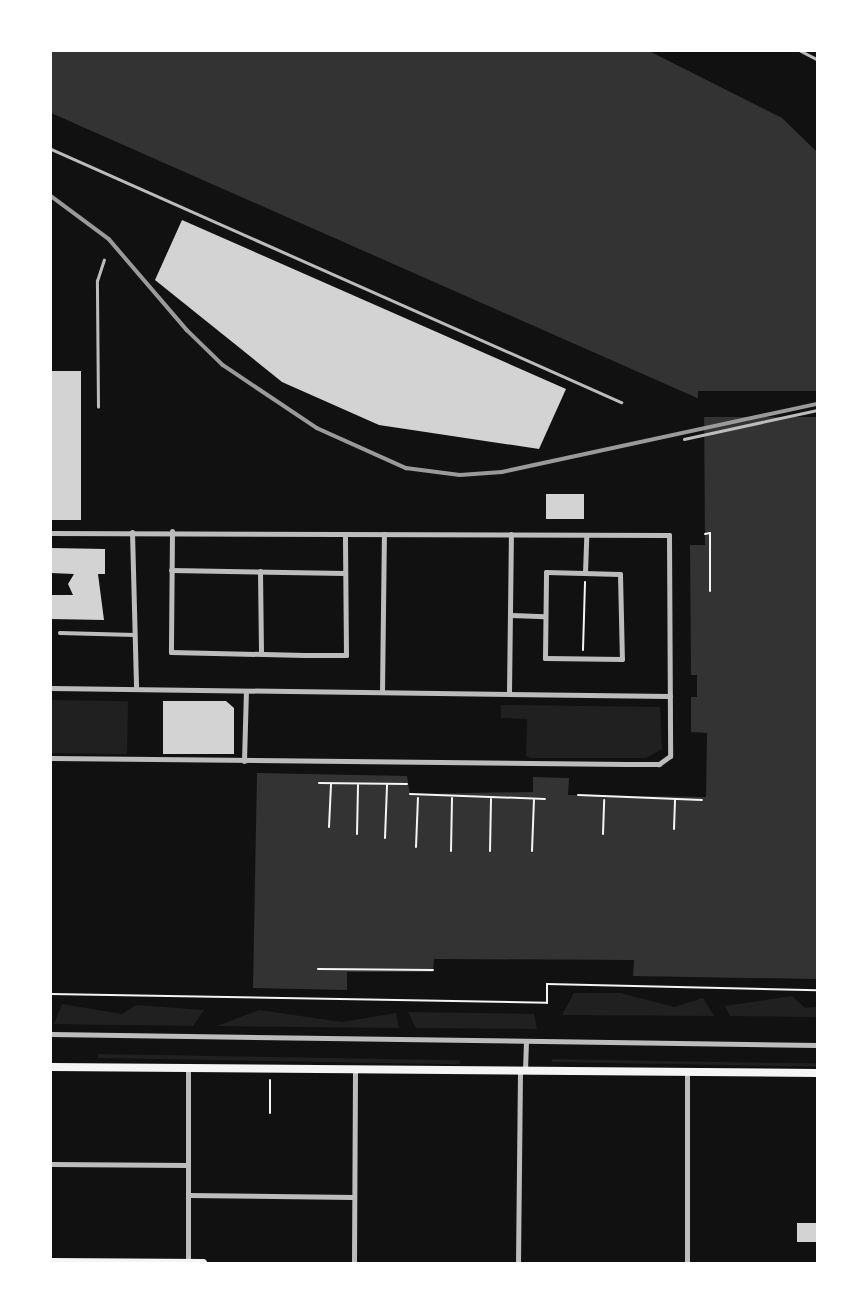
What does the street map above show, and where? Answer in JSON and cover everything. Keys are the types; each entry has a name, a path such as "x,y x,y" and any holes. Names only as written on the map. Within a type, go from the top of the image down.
{"main road":[{"path":"51,1067 817,1073"},
{"path":"51,1262 203,1263"}],"street":[{"path":"172,531 171,652 346,655 345,534"},
{"path":"51,533 172,531 669,535 670,696 670,756 659,764 51,758"},
{"path":"132,532 136,689"},
{"path":"382,692 384,534"},
{"path":"509,693 511,534"},
{"path":"585,573 586,534"},
{"path":"171,570 345,573"},
{"path":"260,571 261,653"},
{"path":"546,572 620,574 622,659 545,658 545,615 546,572"},
{"path":"511,615 545,615"},
{"path":"60,634 135,635"},
{"path":"51,688 670,696"},
{"path":"244,761 246,691"},
{"path":"51,1034 817,1045"},
{"path":"518,1263 526,1042"},
{"path":"188,1068 188,1263"},
{"path":"354,1263 355,1069"},
{"path":"687,1072 687,1263"},
{"path":"51,1164 188,1165"},
{"path":"188,1195 354,1196"}],"lane":[{"path":"801,51 817,59"},
{"path":"51,149 621,402"},
{"path":"98,407 97,281 104,260"},
{"path":"684,439 817,410"}],"path":[{"path":"705,534 709,533 710,591"},
{"path":"582,658 585,573"},
{"path":"319,783 407,784"},
{"path":"329,827 331,783"},
{"path":"357,834 358,783"},
{"path":"385,838 387,784"},
{"path":"410,794 418,797 545,799"},
{"path":"578,795 702,800"},
{"path":"416,847 418,797"},
{"path":"451,851 452,797"},
{"path":"490,851 491,798"},
{"path":"603,834 604,798"},
{"path":"532,851 534,799"},
{"path":"674,829 675,799"},
{"path":"318,969 433,970"},
{"path":"51,995 547,1003 547,984 817,990"},
{"path":"270,1069 270,1113"}],"shaded area":[{"path":"51,51 649,51 782,118 816,151 817,979 633,976 634,960 434,959 433,972 347,972 347,990 253,988 257,773 407,776 410,794 533,792 533,777 569,778 568,795 706,797 707,733 691,732 691,697 697,697 697,675 691,675 690,545 705,545 704,401 51,113"},
{"path":"52,700 128,701 127,754 51,753"},
{"path":"501,705 660,707 662,749 646,758 530,758 526,756 527,719 501,718"},
{"path":"574,993 620,993 674,1007 703,998 714,1016 562,1015"},
{"path":"792,996 805,1008 817,1007 817,1017 730,1016 725,1006"},
{"path":"62,1004 122,1014 136,1005 204,1010 193,1026 54,1024"},
{"path":"259,1010 342,1022 396,1013 399,1028 217,1026"},
{"path":"408,1012 534,1014 537,1029 416,1028"},
{"path":"98,1054 460,1060 460,1064 98,1058"},
{"path":"552,1059 817,1064 817,1067 552,1062"}],"pier":[{"path":"698,391 817,391 817,417 698,417"}],"building":[{"path":"182,220 566,389 539,449 379,425 282,382 155,280"},
{"path":"51,371 81,371 81,520 51,520"},
{"path":"546,494 584,494 584,519 546,519"},
{"path":"51,548 105,549 105,574 98,574 104,620 51,619 51,595 73,595 68,584 74,574 51,573"},
{"path":"163,701 226,701 234,708 234,754 163,754"},
{"path":"797,1223 817,1223 817,1242 797,1242"}],"railway":[{"path":"51,196 109,239 187,330 223,365 317,428 406,468 460,475 502,472 817,404"}]}
